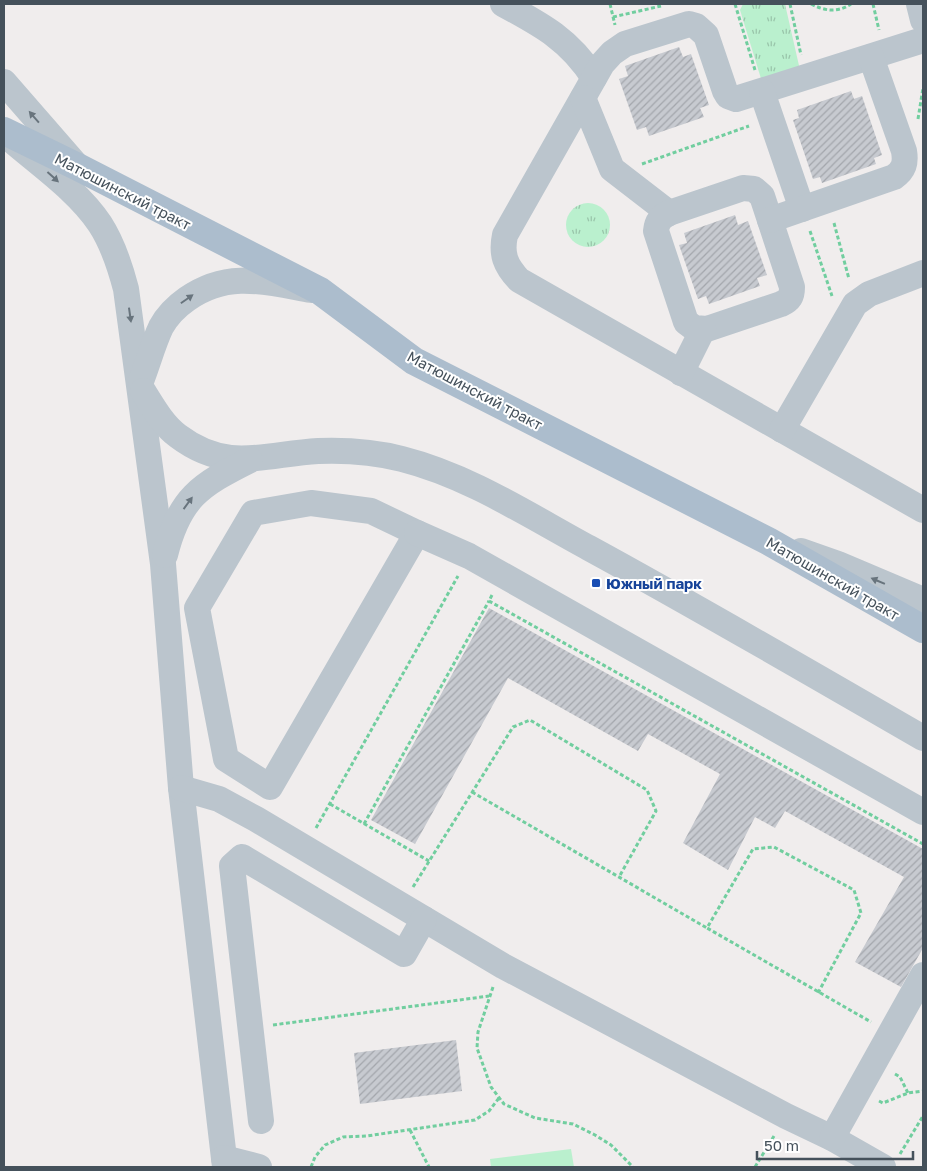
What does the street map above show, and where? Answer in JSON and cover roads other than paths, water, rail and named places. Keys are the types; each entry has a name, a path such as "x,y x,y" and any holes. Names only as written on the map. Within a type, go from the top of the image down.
{"main road":[{"name":"Матюшинский тракт","path":"4,132 78,167 320,291 414,360 768,541 923,629"}],"street":[{"path":"503,4 551,30 579,57 608,163 615,173 669,213"},
{"path":"920,4 923,20"},
{"path":"923,40 741,99 728,96 706,35 696,26 682,25 620,47 607,58 588,88 505,235 502,248 509,270 519,280 923,510"},
{"path":"770,220 894,177 904,167 904,151 871,57"},
{"path":"4,82 78,167"},
{"path":"762,92 802,209"},
{"path":"4,132 83,204 99,224 110,244 126,289 163,564 181,788 225,1163 259,1167"},
{"path":"750,188 762,196 792,287 790,298 781,304 704,329 694,328 686,322 656,231 659,221 669,213 750,188"},
{"path":"782,430 849,314 869,294 923,273"},
{"path":"140,386 162,326 178,305 198,291 224,282 250,280 320,291"},
{"path":"681,372 704,329"},
{"path":"140,386 160,417 176,435 199,449 222,456 250,460 318,451 356,452 400,459 438,470 477,487 609,559 923,738"},
{"path":"163,564 171,530 189,500 211,480 250,460"},
{"path":"270,787 226,759 197,608 253,513 311,503 371,511 469,556 923,812"},
{"path":"256,819 270,787 417,533"},
{"path":"768,541 838,564 923,600"},
{"path":"181,788 219,799 256,819 503,966 786,1116 890,1163"},
{"path":"261,1120 232,866 242,857 404,954 424,919"},
{"path":"832,1138 923,975"},
{"path":"210,1032 250,1028"}],"place":[{"name":"Южный парк","path":"596,583"}]}
